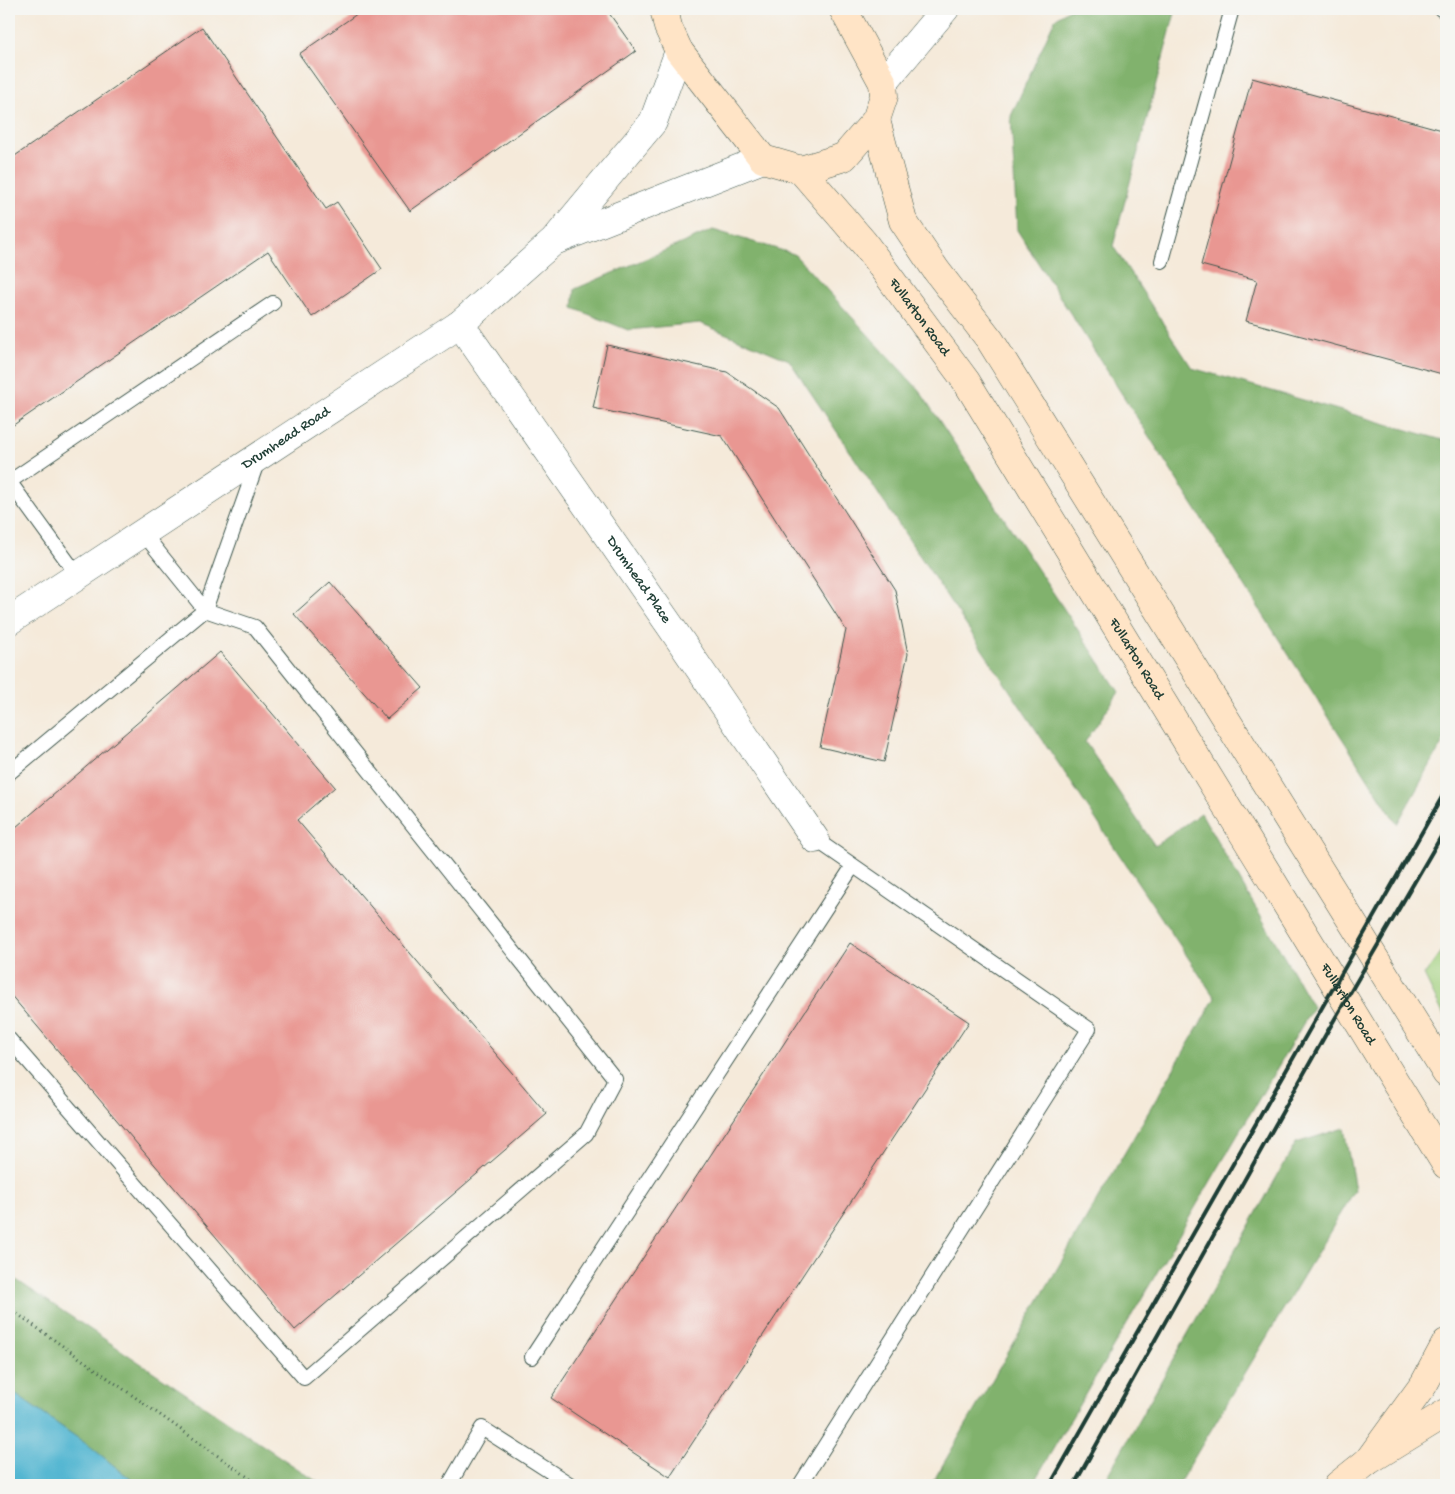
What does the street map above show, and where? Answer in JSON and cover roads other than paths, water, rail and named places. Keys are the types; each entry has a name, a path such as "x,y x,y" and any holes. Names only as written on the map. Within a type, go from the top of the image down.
{"street":[{"path":"664,9 668,27 679,51 763,158 801,170 844,157 876,120 884,96 883,83 842,9"},
{"path":"883,83 945,9"},
{"path":"554,241 653,122 679,51"},
{"path":"876,120 903,222 936,270 990,340 1446,1073"},
{"path":"554,241 763,158"},
{"name":"Fullarton Road","path":"801,170 864,243 966,381 1446,1165"},
{"name":"Drumhead Road","path":"9,621 460,324 554,241"},
{"name":"Drumhead Place","path":"460,324 671,627 815,840"},
{"path":"1368,1461 1424,1384 1446,1343"},
{"path":"1338,1485 1368,1461 1446,1413"}],"lane":[{"path":"1162,261 1232,9"},
{"path":"1441,9 1446,10"},
{"path":"78,576 9,481 273,303"},
{"path":"9,773 205,610 259,457"},
{"path":"9,1039 304,1378 586,1134 616,1078 256,627 205,610 143,533"},
{"path":"800,1485 1089,1029 815,840"},
{"path":"532,1357 853,866"},
{"path":"449,1485 482,1428 571,1485"}],"water":[{"path":"9,1390 92,1448 138,1485 9,1485"}],"railway":[{"path":"1050,1485 1446,790"},
{"path":"1074,1485 1326,1034 1446,828"}]}
